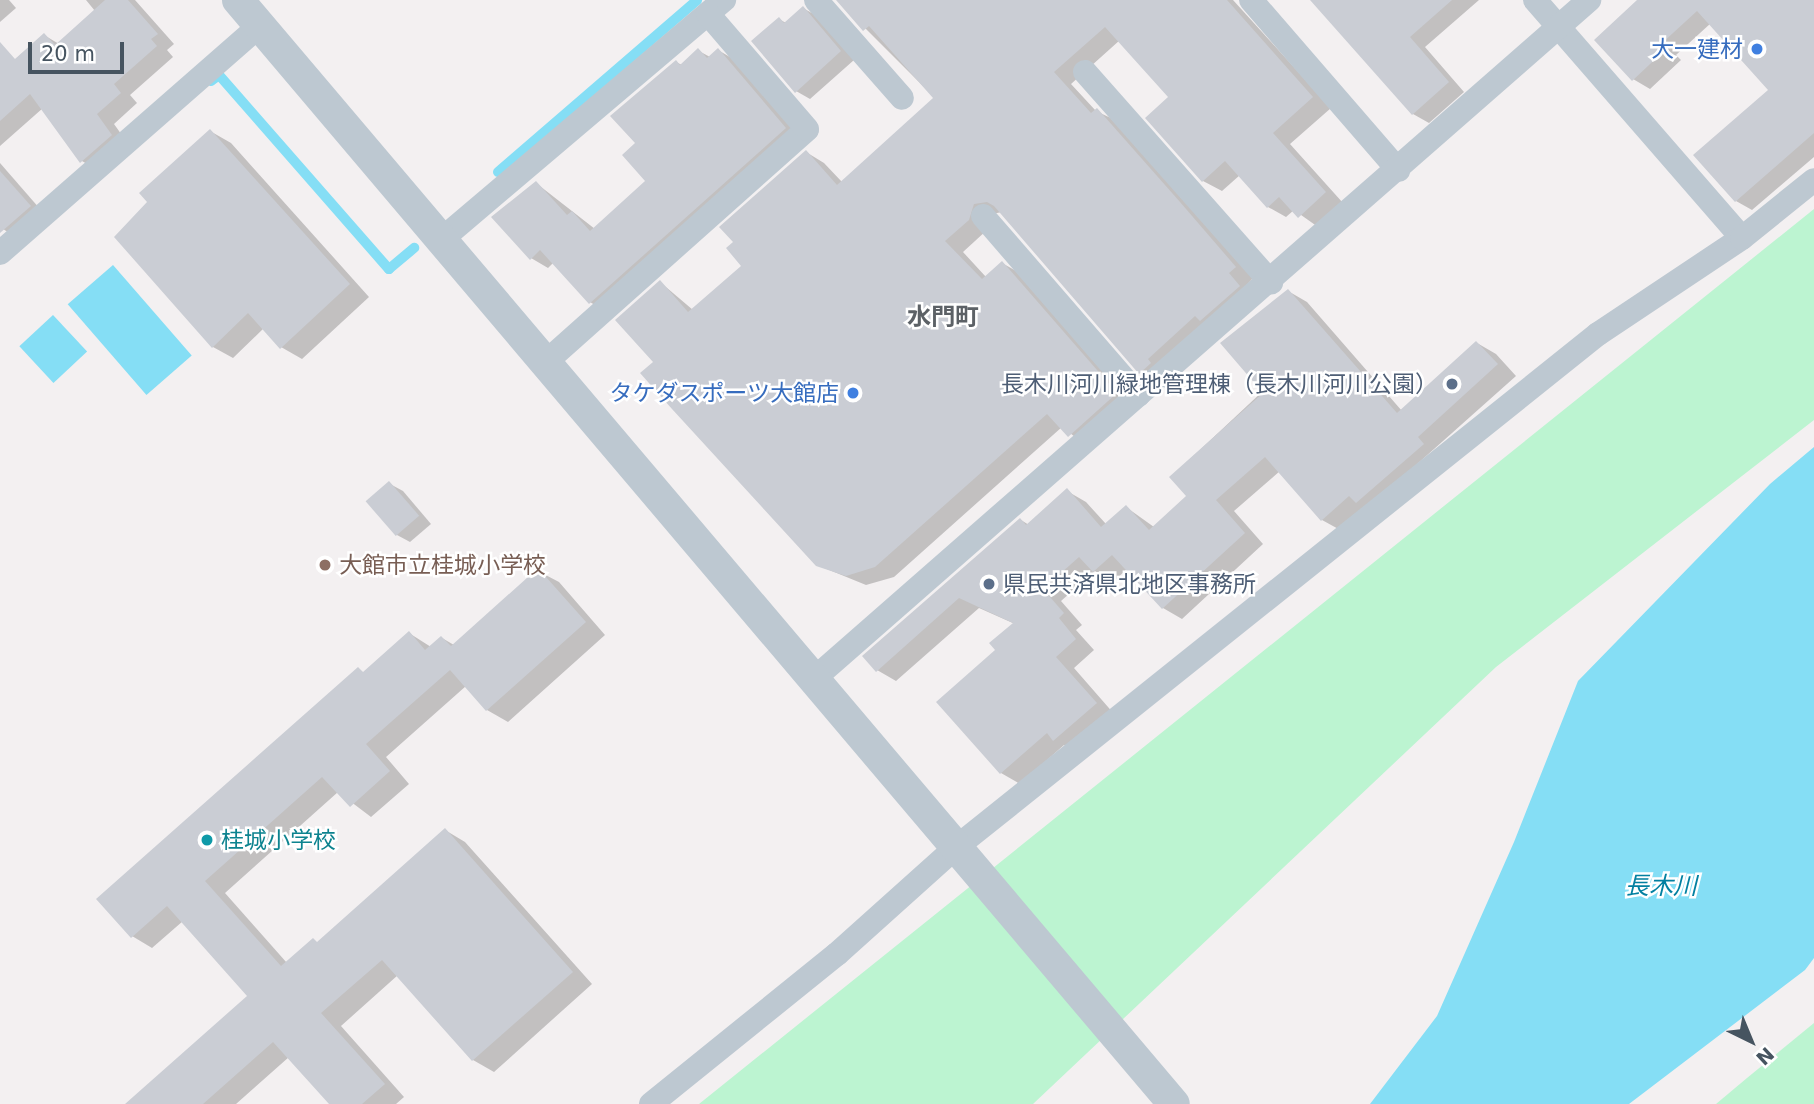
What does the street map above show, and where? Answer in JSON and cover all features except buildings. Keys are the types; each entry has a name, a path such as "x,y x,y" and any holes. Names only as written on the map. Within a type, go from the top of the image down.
{"street":[{"path":"239,0 816,677 962,857 1174,1104"},
{"path":"816,0 902,98"},
{"path":"1251,0 1398,170"},
{"path":"1535,0 1742,238"},
{"path":"816,677 1271,282 1589,0"},
{"path":"442,239 716,7 807,129 547,362"},
{"path":"0,253 260,26"},
{"path":"1085,72 1271,282"},
{"path":"650,1104 962,857 1598,334 1742,238 1814,180"},
{"path":"983,216 1139,395"}],"green space":[{"path":"1814,209 1814,420 1496,667 1033,1104 699,1104"},
{"path":"1814,1023 1814,1104 1716,1104 1747,1078"}],"water":[{"path":"113,265 192,356 146,395 68,304"},
{"path":"53,315 87,352 53,383 19,346"},
{"name":"長木川","path":"1814,447 1814,958 1805,970 1629,1104 1370,1104 1437,1016 1514,842 1578,681 1770,484"}],"waterway":[{"path":"498,172 697,0"},
{"path":"211,81 219,75 389,269 414,248"}],"place":[{"name":"大一建材","path":"1757,49"},
{"name":"長木川河川緑地管理棟（長木川河川公園）","path":"1452,384"},
{"name":"タケダスポーツ大館店","path":"853,393"},
{"name":"大館市立桂城小学校","path":"325,565"},
{"name":"県民共済県北地区事務所","path":"989,584"},
{"name":"桂城小学校","path":"207,840"}],"district":[{"name":"水門町","path":"943,318"}]}
